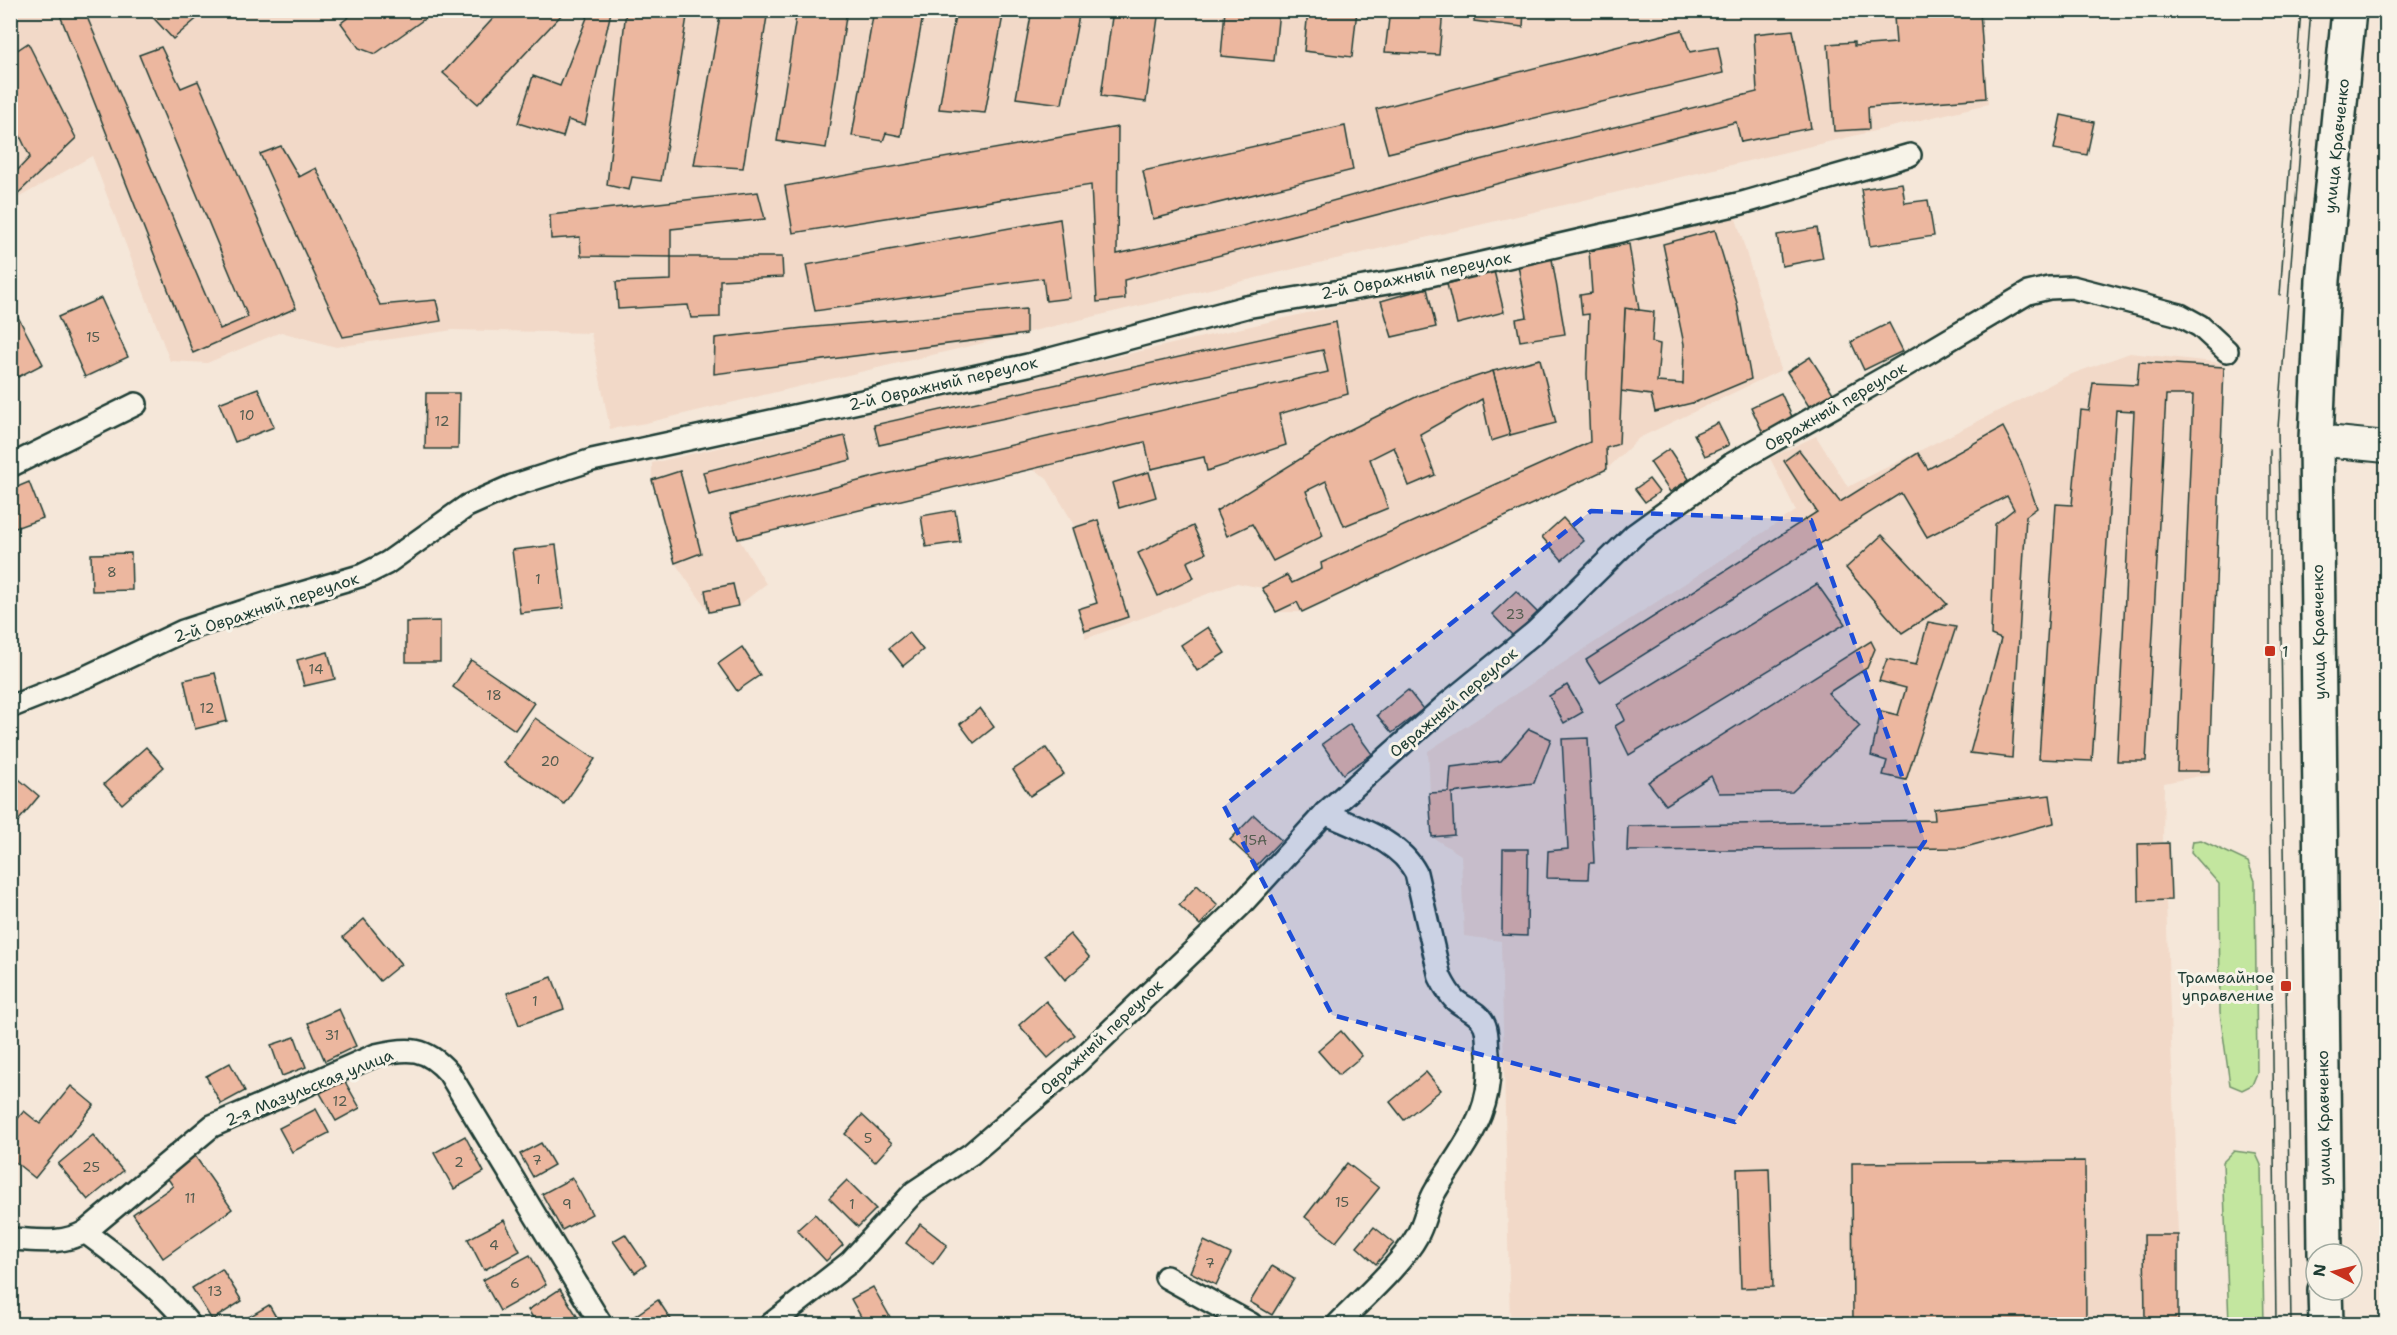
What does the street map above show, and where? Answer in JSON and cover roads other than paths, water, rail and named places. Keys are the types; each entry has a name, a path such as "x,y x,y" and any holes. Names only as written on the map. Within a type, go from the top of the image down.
{"main road":[{"name":"улица Кравченко","path":"2325,1242 2316,440 2323,280 2349,10"},
{"path":"2316,440 2386,447"},
{"path":"2325,1302 2326,1324"}],"street":[{"name":"2-й Овражный переулок","path":"10,707 88,676 183,631 363,575 387,563 467,506 512,486 592,460 1028,365 1246,307 1417,278 1719,208 1910,154"},
{"name":"Овражный переулок","path":"771,1324 850,1263 914,1192 971,1154 1078,1062 1239,907 1325,813 1448,704 1535,632 1634,535 1732,464 2028,293 2049,288 2072,286 2180,315 2200,326 2227,351"},
{"path":"10,466 136,404"},
{"path":"1325,813 1381,840 1409,860 1416,873 1440,977 1456,1000 1478,1015 1485,1026 1489,1063 1488,1090 1482,1113 1470,1140 1435,1192 1417,1236 1407,1251 1338,1324"},
{"name":"2-я Мазульская улица","path":"85,1232 212,1126 376,1055 398,1050 413,1050 438,1061 449,1073 601,1324"},
{"path":"10,1239 67,1240 85,1232 134,1269 173,1304 189,1324"},
{"path":"1166,1277 1251,1324"}],"tram line":[{"path":"2280,295 2301,10"},
{"path":"2291,1324 2278,428 2311,10"},
{"path":"2270,450 2270,797 2276,1324"}],"place":[{"name":"1","path":"2270,651"},
{"name":"Трамвайное управление","path":"2286,986"}]}
